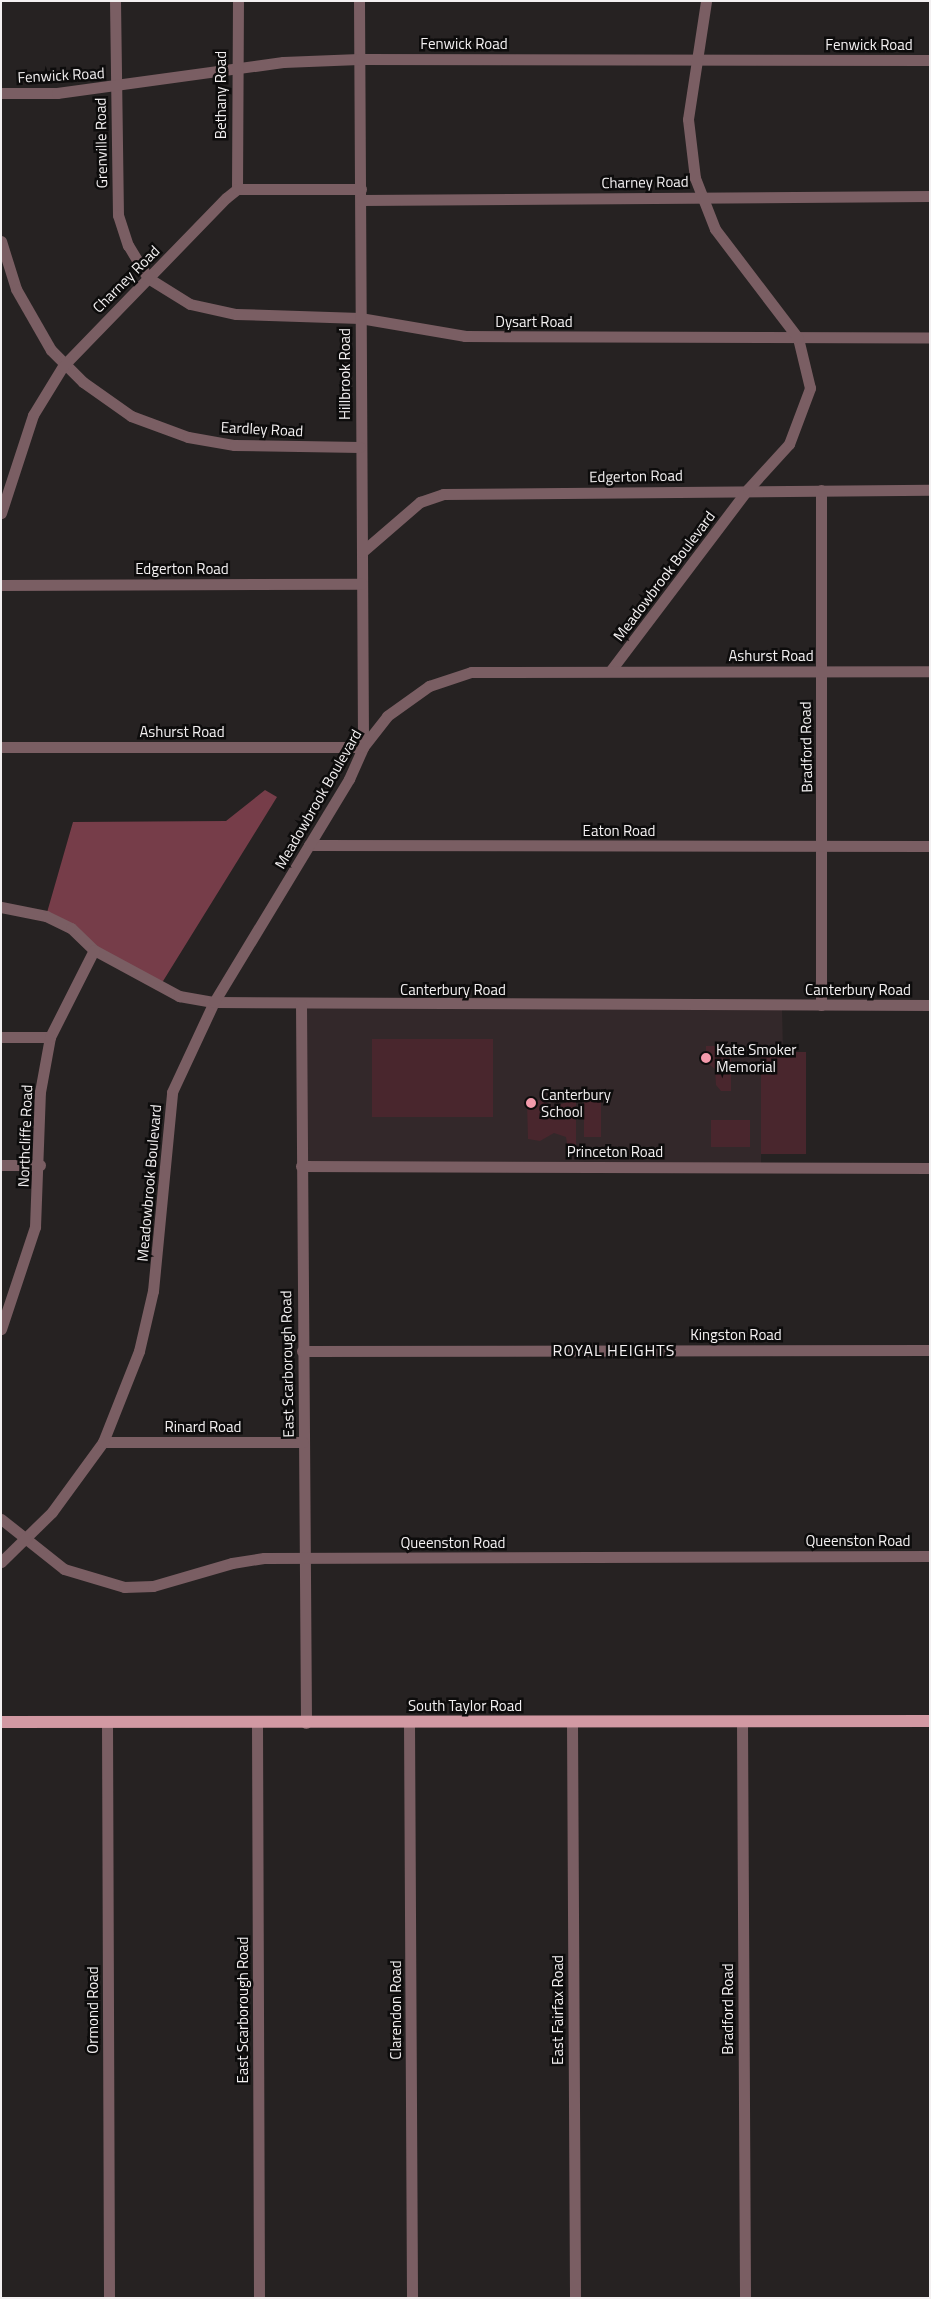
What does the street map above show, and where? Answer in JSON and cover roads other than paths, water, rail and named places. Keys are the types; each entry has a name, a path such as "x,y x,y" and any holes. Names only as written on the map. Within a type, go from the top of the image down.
{"main road":[{"name":"South Taylor Road","path":"1,1722 930,1721"}],"street":[{"name":"Grenville Road","path":"115,1 118,215 130,250 148,278"},
{"name":"Bethany Road","path":"237,189 236,68 238,1"},
{"name":"Hillbrook Road","path":"360,1 360,447 363,747"},
{"name":"Meadowbrook Boulevard","path":"1,1562 27,1540 103,1442 139,1351 153,1291 172,1092 214,1002 309,845 363,747 409,698 460,675 611,670 748,489 789,444 806,408 810,375 798,338 727,249 701,196 688,143 696,60 706,1"},
{"name":"Fenwick Road","path":"1,93 116,87 236,68 359,59 930,60"},
{"name":"Charney Road","path":"1,513 33,415 63,366 237,189 361,194 930,196"},
{"path":"1,240 26,310 63,366"},
{"name":"Dysart Road","path":"148,278 175,297 214,312 360,318 465,336 930,338"},
{"name":"Eardley Road","path":"63,366 131,416 188,437 234,445 360,447"},
{"name":"Edgerton Road","path":"362,552 420,502 443,494 748,489 930,490"},
{"name":"Bradford Road","path":"821,490 821,1005"},
{"name":"Edgerton Road","path":"1,585 362,584"},
{"name":"Ashurst Road","path":"611,670 930,671"},
{"name":"Ashurst Road","path":"1,747 363,747"},
{"name":"Eaton Road","path":"309,845 930,846"},
{"name":"Canterbury Road","path":"1,907 46,916 71,928 94,950 179,996 214,1002 301,1004 930,1005"},
{"name":"Northcliffe Road","path":"1,1329 35,1228 40,1165 40,1092 50,1037 94,950"},
{"name":"East Scarborough Road","path":"301,1004 303,1558 306,1723"},
{"path":"1,1037 50,1037"},
{"path":"1,1164 40,1165"},
{"name":"Princeton Road","path":"301,1166 930,1168"},
{"name":"Kingston Road","path":"302,1351 930,1350"},
{"name":"Rinard Road","path":"103,1442 303,1442"},
{"name":"Queenston Road","path":"1,1519 64,1569 124,1587 154,1586 232,1563 303,1558 930,1556"},
{"name":"Bradford Road","path":"742,1721 745,2298"},
{"name":"Ormond Road","path":"107,1722 109,2298"},
{"name":"Clarendon Road","path":"409,1722 412,2298"},
{"name":"East Fairfax Road","path":"572,1722 575,2298"},
{"name":"East Scarborough Road","path":"257,1723 259,2298"}],"place":[{"name":"Kate Smoker Memorial","path":"706,1058"},
{"name":"Canterbury School","path":"531,1103"}],"district":[{"name":"ROYAL HEIGHTS","path":"614,1350"}]}
